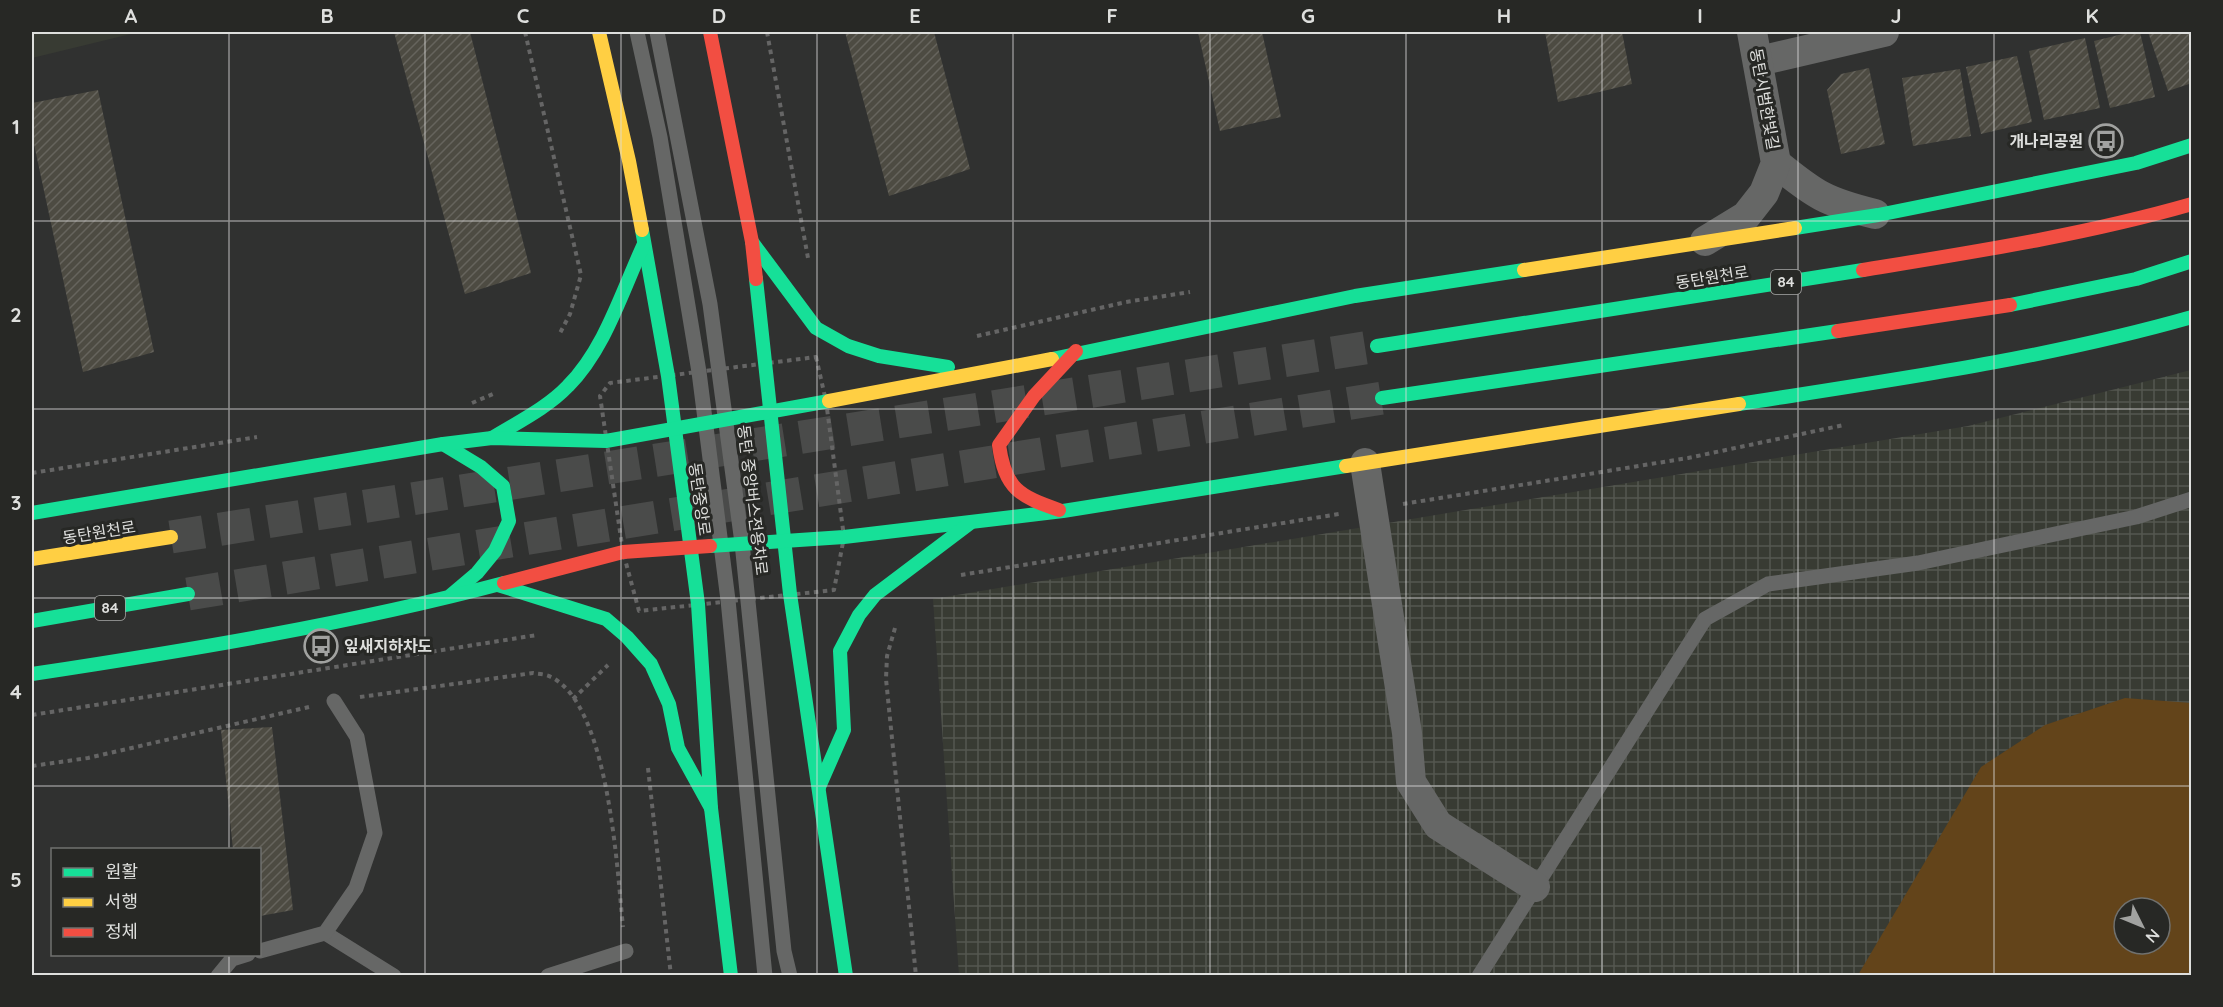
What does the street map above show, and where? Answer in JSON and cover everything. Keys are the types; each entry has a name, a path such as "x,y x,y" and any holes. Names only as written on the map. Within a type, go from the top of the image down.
{"main road":[{"name":"동탄중앙로","path":"599,32 629,161 668,376 698,604 711,808 731,975"},
{"path":"710,32 752,242 784,540 846,975"},
{"path":"32,513 443,444 492,438 606,441 992,370 1076,351 1355,296 1878,215 2136,163 2192,145"},
{"name":"동탄원천로","path":"1377,346 2002,248 2120,223 2192,204"},
{"path":"752,242 816,328 844,346 898,362 992,370"},
{"path":"492,438 551,400 576,377 604,327 644,244"},
{"path":"1382,398 2000,307 2136,279 2192,261"},
{"path":"32,674 165,654 448,598 623,552 844,537 1063,511 2020,359 2122,337 2192,317"},
{"path":"1063,511 1022,498 1002,473 999,445 1034,396 1076,351"},
{"path":"443,444 481,467 503,486 509,521 495,551 477,573 448,598"},
{"path":"819,787 844,730 840,651 859,615 875,595 971,523"},
{"name":"동탄원천로","path":"32,559 171,537"},
{"path":"498,585 606,619 627,637 651,664 669,704 678,748 711,808"},
{"name":"84","path":"32,621 188,594"}],"street":[{"name":"동탄시범한빛길","path":"1704,242 1746,216 1764,193 1776,163 1752,32"},
{"path":"1759,61 1884,32"},
{"path":"1776,163 1810,191 1834,204 1878,215"},
{"path":"1365,463 1407,733 1411,782 1438,825 1535,887"}],"lane":[{"path":"637,32 676,228 722,545 765,975"},
{"name":"동탄 중앙버스전용차로","path":"657,32 711,304 724,420 742,543 783,939 790,975"},
{"path":"1479,975 1705,619 1768,584 1918,563 2136,517 2192,500"},
{"path":"261,951 326,933 356,888 375,833 357,737 334,701"},
{"path":"326,933 394,975"},
{"path":"548,975 626,951"},
{"path":"218,975 232,959 242,956"}],"path":[{"path":"525,32 580,275 570,314 555,344"},
{"path":"767,32 809,262"},
{"path":"976,336 1126,302 1197,291"},
{"path":"461,405 494,394"},
{"path":"32,473 264,436"},
{"path":"952,577 1287,522"},
{"path":"899,620 887,656 886,679 916,975"},
{"path":"32,714 540,634"},
{"path":"573,699 611,663"},
{"path":"32,766 88,758 334,701 533,673 550,676 564,686 587,720 608,794 626,951"},
{"path":"647,759 671,975"}],"shaded area":[{"path":"32,32 139,32 32,58"},
{"path":"2191,370 2191,975 959,975 933,599 1968,426"},
{"path":"2125,698 2191,703 2191,975 1858,975 1981,767 2045,725"}],"building":[{"path":"394,32 470,32 531,273 465,294"},
{"path":"845,32 934,32 970,169 889,196"},
{"path":"1198,32 1262,32 1281,117 1220,131"},
{"path":"1545,32 1622,32 1632,84 1558,102"},
{"path":"2140,32 2155,97 2110,108 2094,41"},
{"path":"2148,32 2192,32 2192,83 2168,91"},
{"path":"2085,38 2100,108 2044,120 2029,51"},
{"path":"2017,56 2032,122 1981,134 1966,67"},
{"path":"1869,68 1885,144 1841,154 1827,90 1841,74"},
{"path":"1960,69 1971,136 1913,146 1902,78"},
{"path":"98,90 154,352 83,372 32,135 32,103"},
{"path":"272,727 293,910 261,916 261,848 233,848 221,730"}],"tunnel":[{"path":"171,537 1377,346"},
{"path":"188,594 1382,398"}],"traffic: fast":[{"path":"1795,228 1878,215 2136,163 2192,145"},
{"path":"642,230 668,376 698,604 711,808 731,976"},
{"path":"752,242 816,328 848,346 879,356 948,367"},
{"path":"492,438 551,401 581,371 612,319 644,244"},
{"path":"2010,305 2136,279 2192,261"},
{"path":"1052,359 1355,296 1524,270"},
{"path":"1377,346 1863,270"},
{"path":"756,279 790,594 846,976"},
{"path":"1739,404 2024,357 2192,317"},
{"path":"1382,398 1838,331"},
{"path":"32,513 443,444 492,438 606,441 829,401"},
{"path":"443,444 481,467 503,486 509,521 495,551 477,573 451,595"},
{"path":"710,546 844,537 1063,511 1346,466"},
{"path":"819,787 844,730 840,651 859,615 875,595 969,524"},
{"path":"32,674 269,635 446,598 504,583"},
{"path":"498,585 606,619 627,637 651,664 669,704 678,748 711,808"},
{"path":"32,621 188,594"}],"traffic: slow":[{"path":"599,32 629,161 642,230"},
{"path":"1524,270 1795,228"},
{"path":"829,401 1052,359"},
{"path":"1346,466 1739,404"},
{"path":"32,559 171,537"}],"traffic: jam":[{"path":"710,32 752,242 756,279"},
{"path":"1863,270 2069,234 2192,204"},
{"path":"1838,331 2010,305"},
{"path":"1059,510 1034,500 1016,489 1005,472 999,445 1034,396 1076,351"},
{"path":"504,583 623,552 710,546"}],"place":[{"name":"개나리공원","path":"2106,141"},
{"name":"잎새지하차도","path":"321,646"}]}
